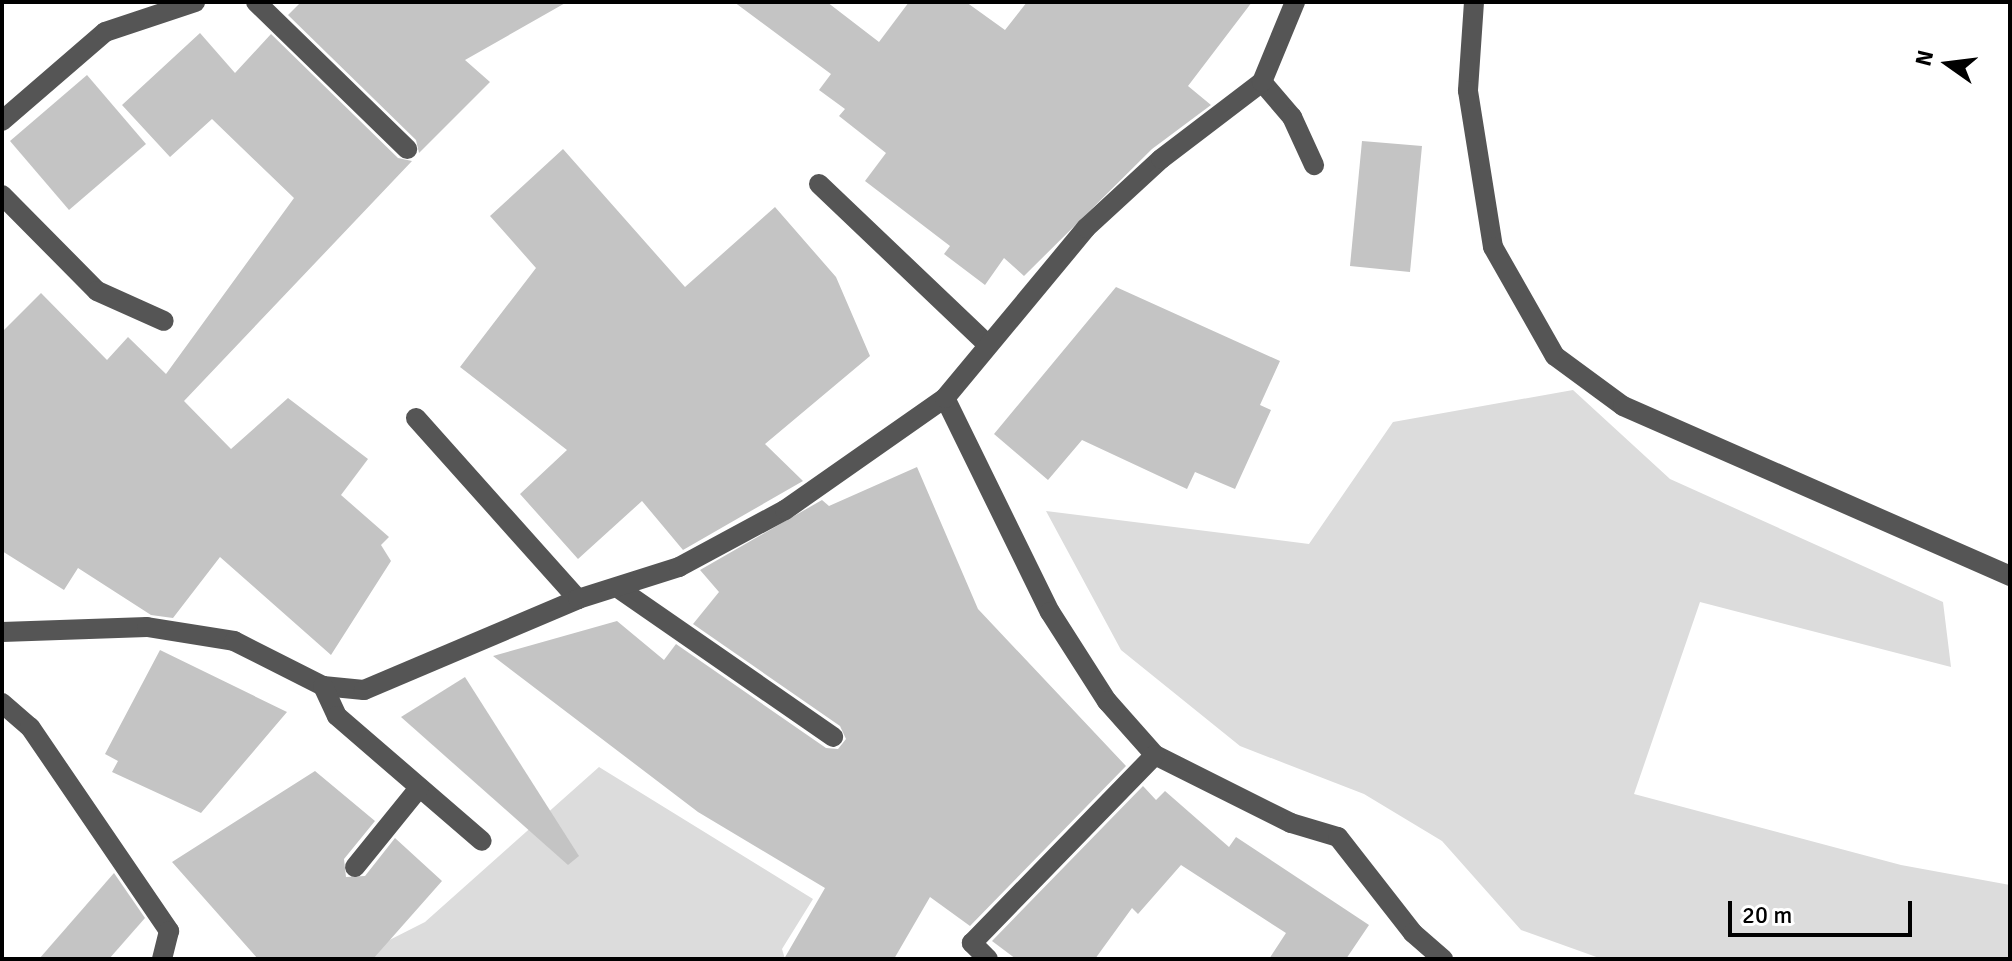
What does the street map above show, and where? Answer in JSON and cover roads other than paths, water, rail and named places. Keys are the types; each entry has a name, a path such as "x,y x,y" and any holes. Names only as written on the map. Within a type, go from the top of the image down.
{"street":[{"path":"2,121 105,32 195,2"},
{"path":"256,2 407,149"},
{"path":"2,632 147,627 234,641 323,686 364,690 578,599 621,590 679,567 785,510 945,398 986,343 1086,228 1161,159 1262,82 1295,2"},
{"path":"1474,2 1468,91 1493,247 1555,356 1623,406 2010,576"},
{"path":"1262,82 1292,117 1314,165"},
{"path":"819,184 986,343"},
{"path":"2,195 97,291 164,321"},
{"path":"945,398 1050,612 1107,701 1155,755 1291,823 1338,837 1413,933 1443,959"},
{"path":"416,418 578,599"},
{"path":"621,590 833,737"},
{"path":"323,686 337,716 482,841"},
{"path":"2,703 30,727 169,931 162,959"},
{"path":"988,959 972,943 1155,755"},
{"path":"355,867 419,788"}]}
